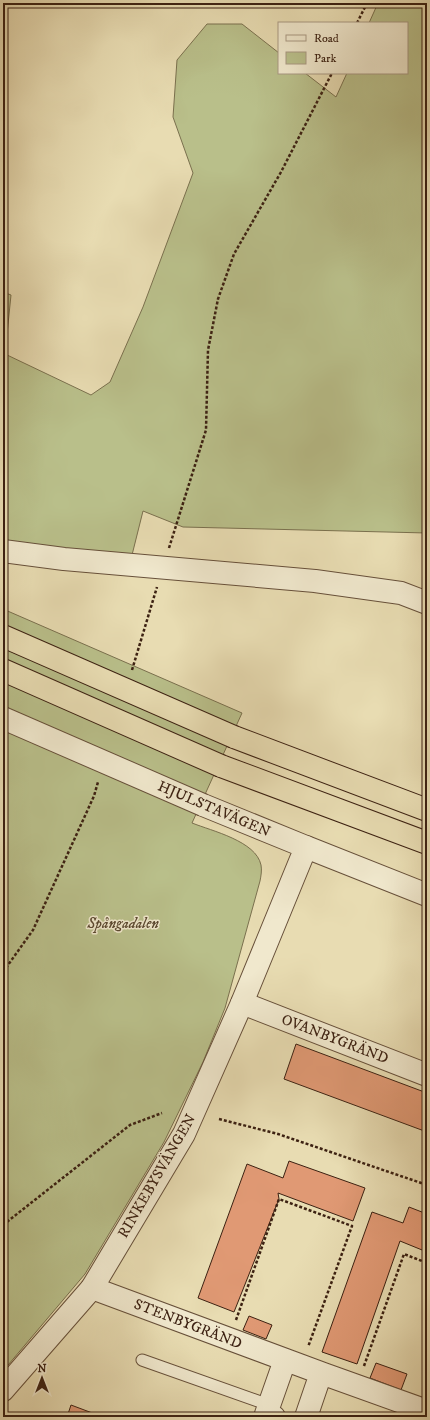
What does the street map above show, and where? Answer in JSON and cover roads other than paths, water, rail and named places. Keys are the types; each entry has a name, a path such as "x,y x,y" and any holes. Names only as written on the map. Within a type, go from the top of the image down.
{"highway":[{"path":"3,636 234,737 427,810"},
{"path":"3,670 221,766 427,843"}],"street":[{"path":"3,551 64,559 315,581 401,593 427,602"},
{"name":"HJULSTAVÄGEN","path":"3,718 203,806 427,895"},
{"name":"RINKEBYSVÄNGEN","path":"3,1390 92,1288 184,1134 242,1003 306,847"},
{"name":"OVANBYGRÄND","path":"242,1003 427,1075"},
{"name":"STENBYGRÄND","path":"92,1288 427,1412"},
{"path":"271,1411 302,1366"},
{"path":"302,1366 306,1417"}],"lane":[{"path":"142,1360 271,1411"}],"park label":[{"name":"Spångadalen","path":"123,923"}]}
